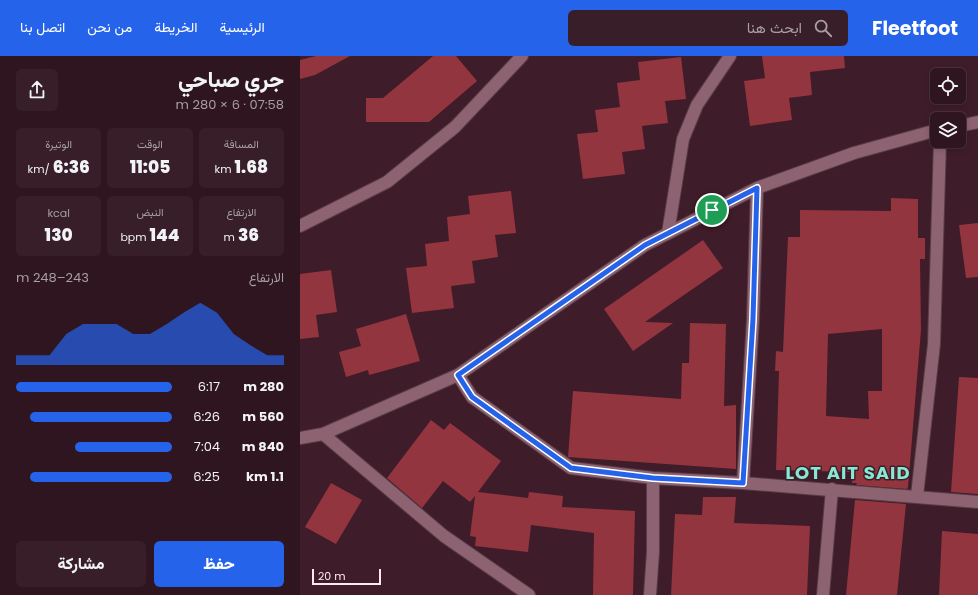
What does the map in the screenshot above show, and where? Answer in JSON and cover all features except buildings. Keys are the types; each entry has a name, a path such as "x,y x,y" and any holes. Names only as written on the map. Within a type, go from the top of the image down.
{"street":[{"path":"300,226 388,182 455,127 522,56"},
{"path":"668,233 683,139 697,105 730,56"},
{"path":"966,125 978,122"},
{"path":"300,438 323,434 458,375 645,245 757,188 854,153 930,132"},
{"path":"917,496 934,344 940,148"},
{"path":"743,483 753,319 757,188"},
{"path":"458,375 472,397 571,468 653,478 743,483 978,502"},
{"path":"323,434 444,536 529,595"},
{"path":"650,595 653,552 653,478"},
{"path":"823,595 832,490"}],"district":[{"name":"LOT AIT SAID","path":"848,472"}],"route":[{"path":"757,188 753,319 743,483 653,478 571,468 472,397 458,375 645,245 712,210 757,188"}]}
